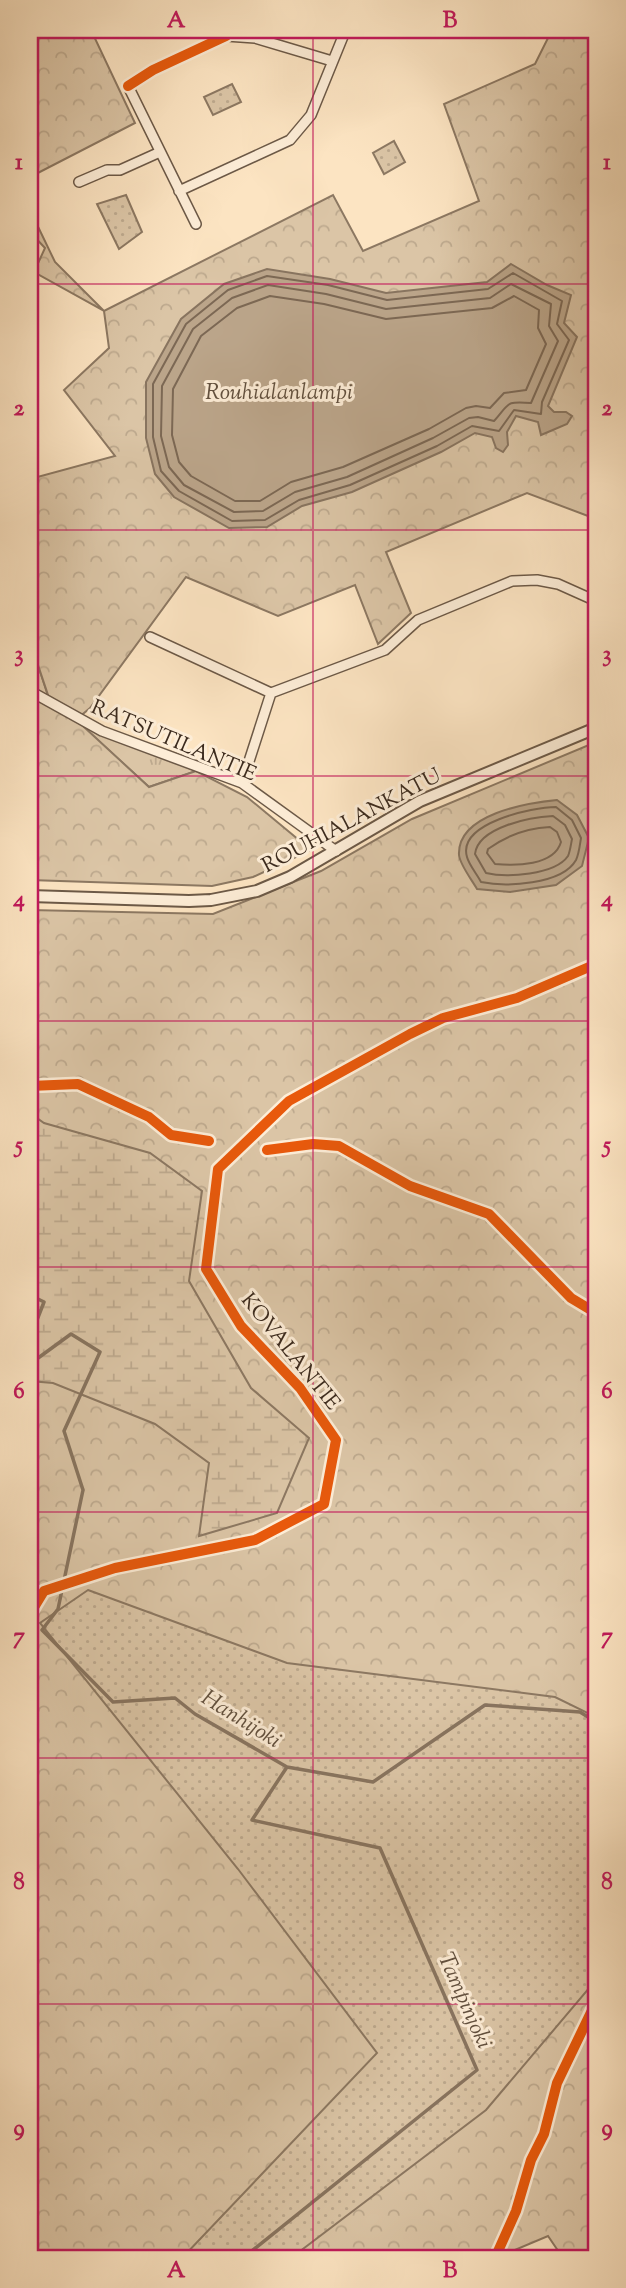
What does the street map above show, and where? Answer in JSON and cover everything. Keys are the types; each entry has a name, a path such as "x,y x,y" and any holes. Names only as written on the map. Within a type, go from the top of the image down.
{"street":[{"path":"179,191 290,140 311,115 332,61 348,30"},
{"path":"226,36 255,38 332,61"},
{"path":"128,86 196,224"},
{"path":"79,182 107,170 120,170 160,152"},
{"path":"150,637 271,693 385,650 418,620 512,581 537,580 558,584 596,601"},
{"name":"RATSUTILANTIE","path":"30,691 102,731 242,783 336,850"},
{"path":"242,783 271,693"},
{"name":"ROUHIALANKATU","path":"30,896 189,901 257,891 290,877 420,801 596,728"},
{"name":"KOVALANTIE","path":"30,1615 44,1591 115,1568 255,1540 324,1504 336,1440 300,1388 241,1326 206,1269 218,1168 289,1101 410,1034 443,1018 517,998 596,964"}],"green space":[{"path":"30,30 91,30 135,123 30,177"},
{"path":"552,30 596,31 596,519 527,493 386,552 411,613 378,644 355,585 278,616 186,577 90,708 78,718 71,715 149,787 196,771 247,797 311,850 253,877 212,886 30,880 30,691 50,701 30,641 30,479 115,456 64,390 109,348 104,311 333,195 363,251 479,201 444,104 535,64"},
{"path":"232,84 241,102 213,115 204,97"},
{"path":"394,141 405,162 384,174 373,153"},
{"path":"126,195 142,232 119,249 97,204"},
{"path":"30,210 55,262 104,311 34,272 45,248 30,232"},
{"path":"30,641 50,702 30,691"},
{"path":"67,712 102,731 196,771 149,787"},
{"path":"596,742 596,2258 563,2258 548,2236 496,2258 30,2258 30,1160 38,1132 30,1128 30,910 213,914 321,871 412,819"},
{"path":"30,1113 44,1123 150,1153 202,1191 189,1281 251,1388 309,1438 277,1513 199,1536 209,1463 155,1424 53,1383 30,1381 30,1160 38,1132 30,1128"},
{"path":"88,1590 287,1663 555,1697 596,1717 596,1980 486,2110 291,2258 182,2258 377,2053 238,1869 40,1623"}],"water":[{"name":"Rouhialanlampi","path":"511,264 547,285 571,295 564,323 577,337 548,406 554,412 566,412 572,416 567,424 541,435 538,422 516,416 507,432 508,445 503,452 496,448 492,437 475,433 441,452 352,492 302,506 267,527 229,528 174,497 155,474 146,438 146,382 181,319 224,284 267,269 330,279 386,293 487,282"},
{"path":"557,800 577,815 589,838 582,866 556,885 510,892 477,889 459,855 461,841 469,830 496,813"}],"waterway":[{"name":"Hanhijoki","path":"30,1295 44,1302 37,1320 30,1322"},
{"name":"Hanhijoki","path":"30,1362 71,1334 100,1352 64,1431 83,1490 58,1609 42,1630 113,1702 175,1698 195,1714 287,1767 373,1782 485,1705 580,1712 596,1722"},
{"name":"Tampinjoki","path":"243,2258 477,2070 380,1848 252,1820 287,1767"}],"cycle path":[{"path":"128,86 153,70 226,36"},
{"path":"30,1614 44,1591 115,1568 255,1540 324,1504 336,1440 300,1388 241,1326 206,1269 218,1169 289,1101 410,1034 443,1018 517,998 596,964"},
{"path":"30,1086 78,1084 149,1117 171,1135 209,1141"},
{"path":"267,1150 313,1144 339,1146 410,1186 489,1214 571,1298 596,1313"},
{"path":"495,2258 516,2211 531,2160 544,2134 557,2083 596,2002"}]}
